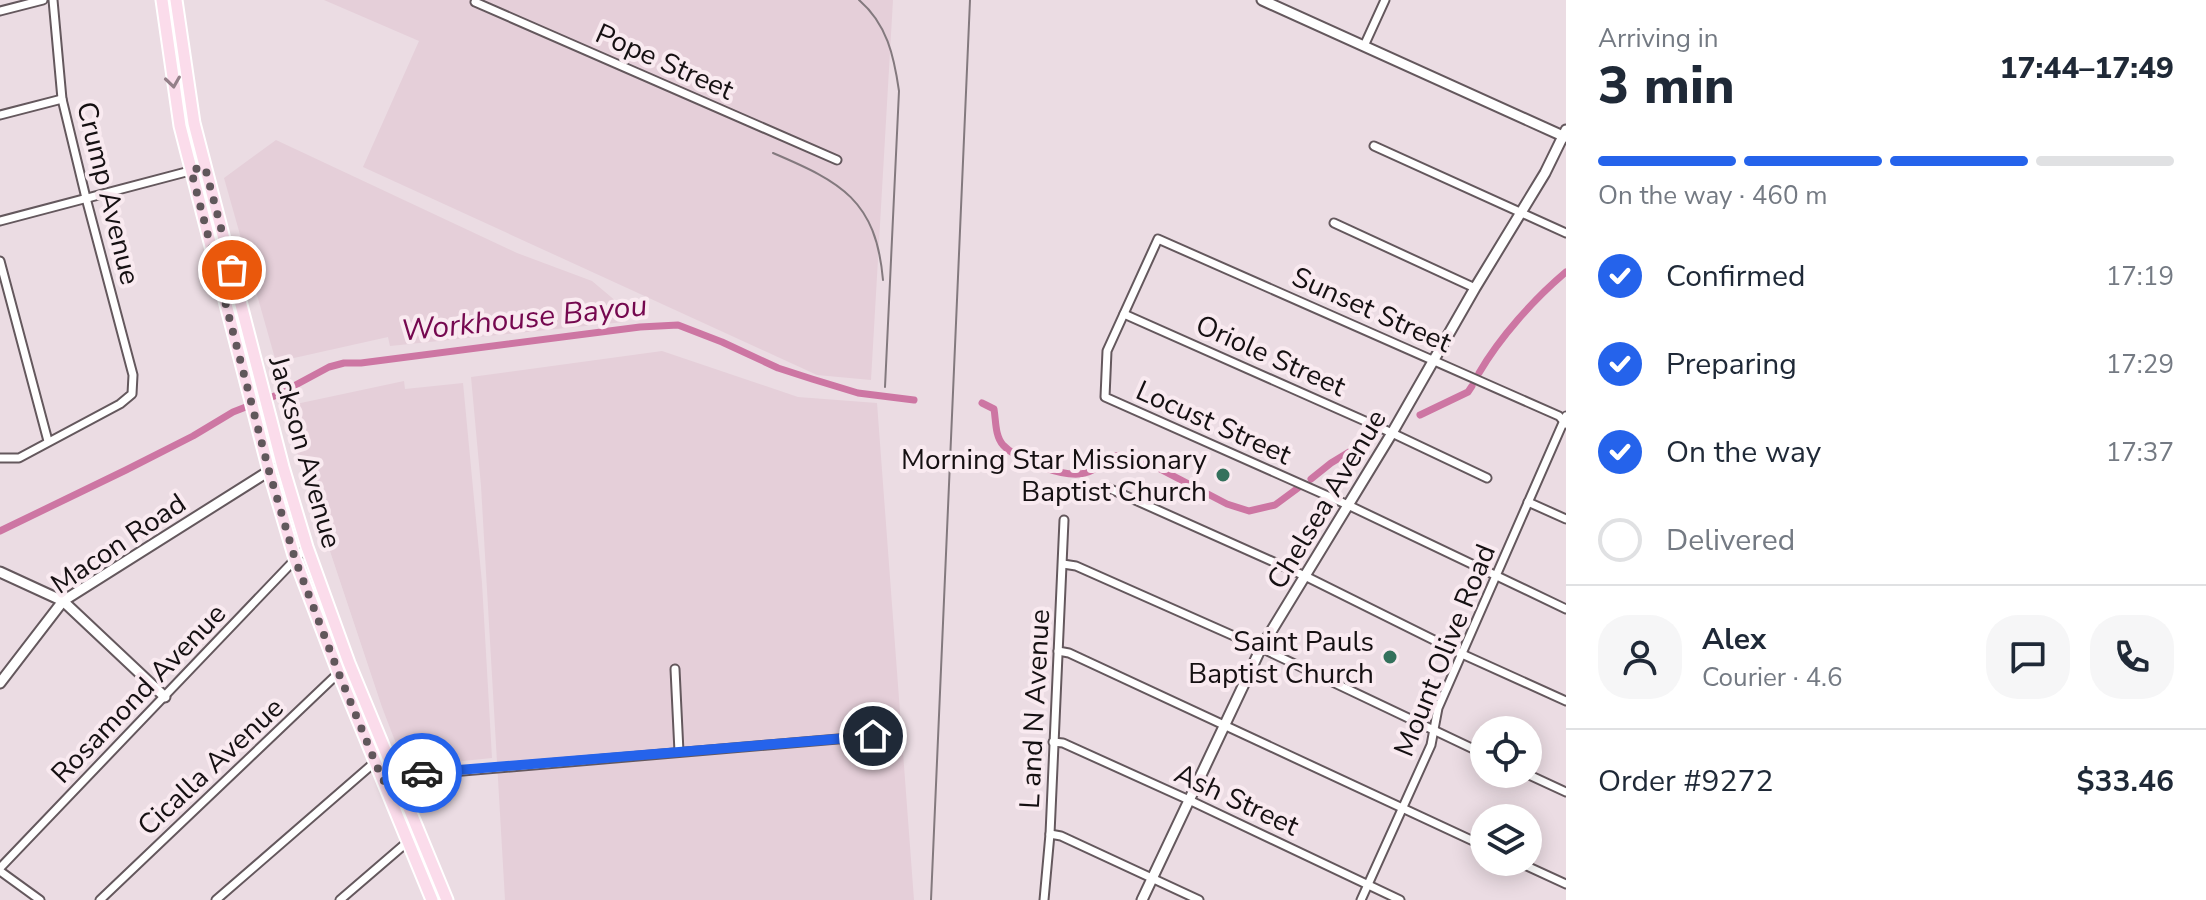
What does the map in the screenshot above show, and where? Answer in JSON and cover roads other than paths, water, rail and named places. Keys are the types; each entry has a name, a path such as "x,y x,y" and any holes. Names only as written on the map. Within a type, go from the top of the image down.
{"main road":[{"path":"1262,0 1565,135"},
{"name":"Jackson Avenue","path":"162,2 180,126 269,471 295,559 432,900"},
{"name":"Jackson Avenue","path":"176,2 194,123 283,467 307,547 349,663 447,900"},
{"name":"Chelsea Avenue","path":"1142,900 1261,648 1392,433 1565,135"},
{"name":"Macon Road","path":"0,683 63,601 269,471 283,467"},
{"path":"0,572 63,601 165,697"}],"street":[{"path":"0,11 43,0"},
{"name":"Crump Avenue","path":"48,441 120,404 132,394 133,375 62,99 53,0"},
{"path":"1364,46 1385,0"},
{"name":"Pope Street","path":"475,1 837,160"},
{"path":"162,2 176,2"},
{"path":"0,115 62,99"},
{"path":"1374,146 1566,233"},
{"path":"0,221 205,167"},
{"path":"1334,223 1475,288"},
{"name":"Sunset Street","path":"1124,314 1158,239 1565,421"},
{"path":"0,261 48,441 19,458 0,458"},
{"name":"Locust Street","path":"1124,314 1107,351 1105,397 1348,505 1566,609"},
{"name":"Oriole Street","path":"1124,314 1487,478"},
{"name":"Mount Olive Road","path":"1361,900 1431,745 1438,708 1565,421"},
{"path":"1106,487 1305,576 1462,654 1566,701"},
{"path":"1528,502 1566,519"},
{"name":"L and N Avenue","path":"1044,900 1050,834 1064,520"},
{"name":"Rosamond Avenue","path":"0,869 307,547"},
{"path":"1063,564 1076,566 1261,648 1470,748"},
{"path":"1058,651 1069,653 1470,840"},
{"name":"Cicalla Avenue","path":"100,900 349,663"},
{"path":"675,669 679,752"},
{"path":"383,781 396,775 873,736"},
{"name":"Ash Street","path":"1053,742 1063,743 1189,800 1400,900"},
{"path":"216,900 375,762 389,757"},
{"path":"1542,781 1566,792"},
{"path":"340,900 419,832"},
{"path":"1050,834 1061,836 1199,900"},
{"path":"0,869 40,900"},
{"path":"1542,873 1566,884"}],"waterway":[{"name":"Workhouse Bayou","path":"1479,373 1518,319 1566,272"},
{"name":"Workhouse Bayou","path":"0,531 193,436 233,412 344,363 678,325 778,368 812,379 858,393 914,400"},
{"name":"Workhouse Bayou","path":"1420,415 1468,392 1472,386"},
{"name":"Workhouse Bayou","path":"982,403 994,409 997,433 1003,445 1019,457 1054,471 1085,473 1119,455 1137,457 1227,504 1249,511 1275,505 1298,488"},
{"name":"Workhouse Bayou","path":"1311,479 1364,443"}],"railway":[{"path":"859,0 869,9 888,41 899,91 885,387"},
{"path":"931,900 970,0"},
{"path":"773,153 818,174 851,197 872,230 883,280"}],"place":[{"name":"Morning Star Missionary Baptist Church","path":"1223,475"},
{"name":"Saint Pauls Baptist Church","path":"1390,657"}]}
